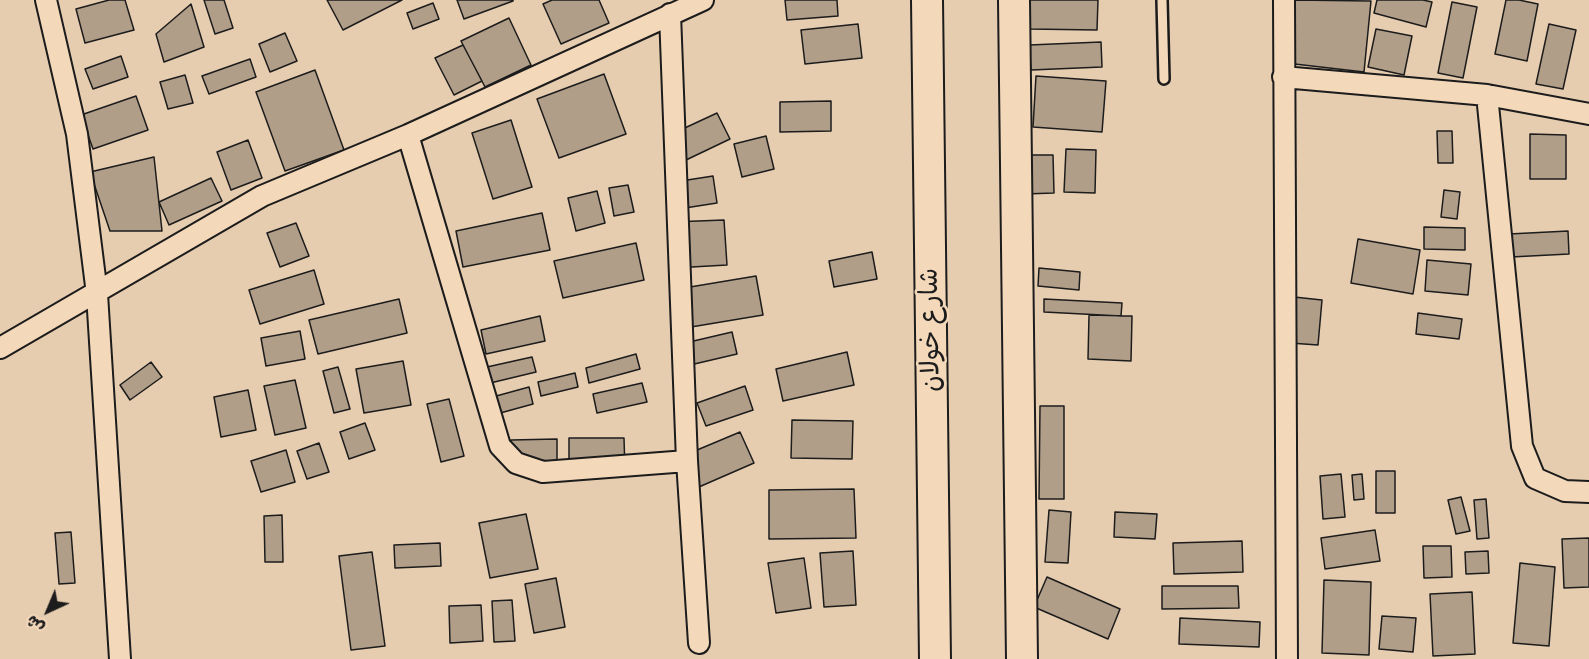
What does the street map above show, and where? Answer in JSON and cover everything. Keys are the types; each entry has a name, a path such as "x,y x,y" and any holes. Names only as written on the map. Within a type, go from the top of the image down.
{"main road":[{"name":"شارع خولان","path":"927,0 935,659"},
{"path":"1014,0 1022,659"}],"street":[{"path":"46,0 77,134 97,294 120,659"},
{"path":"0,348 97,294 262,196 408,135 703,0"},
{"path":"1284,0 1287,659"},
{"path":"670,14 687,460 699,643"},
{"path":"1283,77 1487,95 1589,114"},
{"path":"1487,95 1522,446 1535,478 1565,491 1589,492"},
{"path":"408,135 500,446 516,464 543,472 687,460"}],"lane":[{"path":"1162,0 1164,79"}],"building":[{"path":"109,0 125,0 134,30 85,43 76,9"},
{"path":"204,0 224,0 233,28 215,34"},
{"path":"327,0 402,0 343,30"},
{"path":"457,0 513,0 513,1 464,19"},
{"path":"552,0 599,0 609,23 561,44 543,4"},
{"path":"785,0 837,0 838,16 787,20"},
{"path":"1029,0 1098,0 1097,30 1029,29"},
{"path":"1293,0 1371,1 1364,72 1286,63"},
{"path":"1377,0 1432,2 1426,27 1374,13"},
{"path":"1506,0 1538,4 1527,61 1495,54"},
{"path":"1452,2 1477,7 1463,78 1438,73"},
{"path":"433,3 439,19 413,29 407,13"},
{"path":"191,4 204,47 164,62 156,34"},
{"path":"509,18 531,65 485,87 461,41"},
{"path":"858,24 862,58 805,64 801,30"},
{"path":"1549,24 1576,30 1563,89 1536,84"},
{"path":"1376,29 1412,36 1404,75 1368,67"},
{"path":"285,33 297,61 270,72 259,44"},
{"path":"1101,42 1102,67 1031,70 1029,45"},
{"path":"463,45 482,81 454,95 435,58"},
{"path":"121,56 128,77 93,89 85,69"},
{"path":"250,59 256,77 209,94 202,76"},
{"path":"315,70 344,150 285,171 256,92"},
{"path":"604,74 626,134 559,158 537,99"},
{"path":"185,75 193,103 168,109 160,82"},
{"path":"1036,76 1106,81 1102,132 1033,127"},
{"path":"136,96 148,130 93,149 81,115"},
{"path":"831,101 831,131 780,132 780,102"},
{"path":"717,113 730,139 686,160 674,133"},
{"path":"511,120 532,187 493,199 472,133"},
{"path":"1437,131 1452,131 1453,163 1438,163"},
{"path":"1530,134 1566,135 1566,179 1530,179"},
{"path":"766,136 774,169 742,177 734,144"},
{"path":"248,140 262,178 231,190 217,152"},
{"path":"1066,149 1096,150 1095,193 1064,192"},
{"path":"1022,155 1053,155 1054,193 1024,194"},
{"path":"154,157 162,231 110,231 90,172"},
{"path":"713,176 717,203 672,210 668,183"},
{"path":"211,178 222,201 169,225 159,202"},
{"path":"628,185 634,212 614,216 609,188"},
{"path":"1444,190 1460,192 1457,219 1441,217"},
{"path":"597,191 605,223 576,231 568,198"},
{"path":"542,213 550,250 463,267 456,231"},
{"path":"724,220 727,265 674,268 672,222"},
{"path":"296,223 309,256 280,267 267,233"},
{"path":"1424,227 1465,228 1465,250 1424,249"},
{"path":"1568,231 1569,254 1511,257 1509,234"},
{"path":"1358,239 1420,250 1413,294 1351,283"},
{"path":"636,243 644,280 563,298 554,261"},
{"path":"872,252 877,279 834,287 829,261"},
{"path":"1427,260 1471,264 1468,295 1425,291"},
{"path":"1039,268 1080,272 1079,290 1038,286"},
{"path":"314,270 324,304 260,324 249,290"},
{"path":"756,276 763,315 685,328 678,289"},
{"path":"1294,297 1322,300 1318,345 1290,343"},
{"path":"399,299 407,333 318,354 309,320"},
{"path":"1044,299 1122,303 1121,316 1044,312"},
{"path":"1418,313 1462,319 1459,339 1416,334"},
{"path":"1089,315 1132,316 1131,361 1088,359"},
{"path":"540,316 545,341 486,354 481,330"},
{"path":"300,331 305,359 266,366 261,338"},
{"path":"732,332 737,354 690,365 685,343"},
{"path":"847,352 854,385 783,401 776,369"},
{"path":"636,354 640,369 589,383 586,368"},
{"path":"532,357 536,372 482,385 478,369"},
{"path":"403,361 411,405 364,413 356,369"},
{"path":"151,362 162,377 130,400 120,385"},
{"path":"338,367 350,409 334,413 323,371"},
{"path":"575,373 578,387 541,396 538,382"},
{"path":"295,380 306,428 275,435 264,386"},
{"path":"642,383 647,402 597,413 593,394"},
{"path":"745,386 753,410 706,426 697,403"},
{"path":"529,387 533,404 493,415 489,398"},
{"path":"248,390 256,430 221,437 214,397"},
{"path":"449,399 464,456 441,462 427,404"},
{"path":"1040,406 1064,406 1064,499 1039,499"},
{"path":"792,420 853,421 852,459 791,458"},
{"path":"365,423 375,450 349,459 340,432"},
{"path":"740,432 754,463 692,490 678,458"},
{"path":"569,438 624,438 625,471 569,472"},
{"path":"557,439 557,468 511,469 511,440"},
{"path":"319,443 329,472 307,479 297,451"},
{"path":"286,450 295,482 261,492 251,461"},
{"path":"1376,471 1395,471 1395,513 1376,513"},
{"path":"1341,474 1345,517 1323,519 1320,476"},
{"path":"1362,474 1364,499 1354,500 1352,475"},
{"path":"854,489 856,538 769,539 769,490"},
{"path":"1461,497 1470,531 1456,534 1448,500"},
{"path":"1486,499 1489,538 1477,539 1474,500"},
{"path":"1049,510 1071,512 1068,563 1045,562"},
{"path":"1115,512 1157,514 1155,539 1114,537"},
{"path":"526,514 538,569 490,578 479,523"},
{"path":"282,515 283,562 265,562 264,516"},
{"path":"1375,530 1380,561 1325,569 1321,538"},
{"path":"71,532 75,583 59,584 55,533"},
{"path":"1589,538 1589,587 1564,588 1562,539"},
{"path":"1242,541 1243,572 1174,574 1173,543"},
{"path":"440,543 441,566 395,568 394,545"},
{"path":"1423,546 1451,546 1452,577 1424,578"},
{"path":"853,551 856,605 824,607 820,553"},
{"path":"1488,551 1489,573 1466,574 1465,552"},
{"path":"372,552 385,646 351,650 339,556"},
{"path":"804,558 811,608 776,613 768,563"},
{"path":"1520,563 1555,567 1549,646 1513,643"},
{"path":"1047,577 1120,609 1108,639 1034,607"},
{"path":"556,578 565,627 534,633 525,584"},
{"path":"1324,580 1371,582 1369,655 1322,653"},
{"path":"1162,586 1238,586 1239,608 1162,609"},
{"path":"1472,592 1475,654 1433,656 1430,594"},
{"path":"512,600 515,641 494,642 492,601"},
{"path":"481,605 483,641 450,643 449,606"},
{"path":"1382,616 1416,618 1413,652 1379,649"},
{"path":"1180,618 1260,622 1259,647 1179,644"}]}
